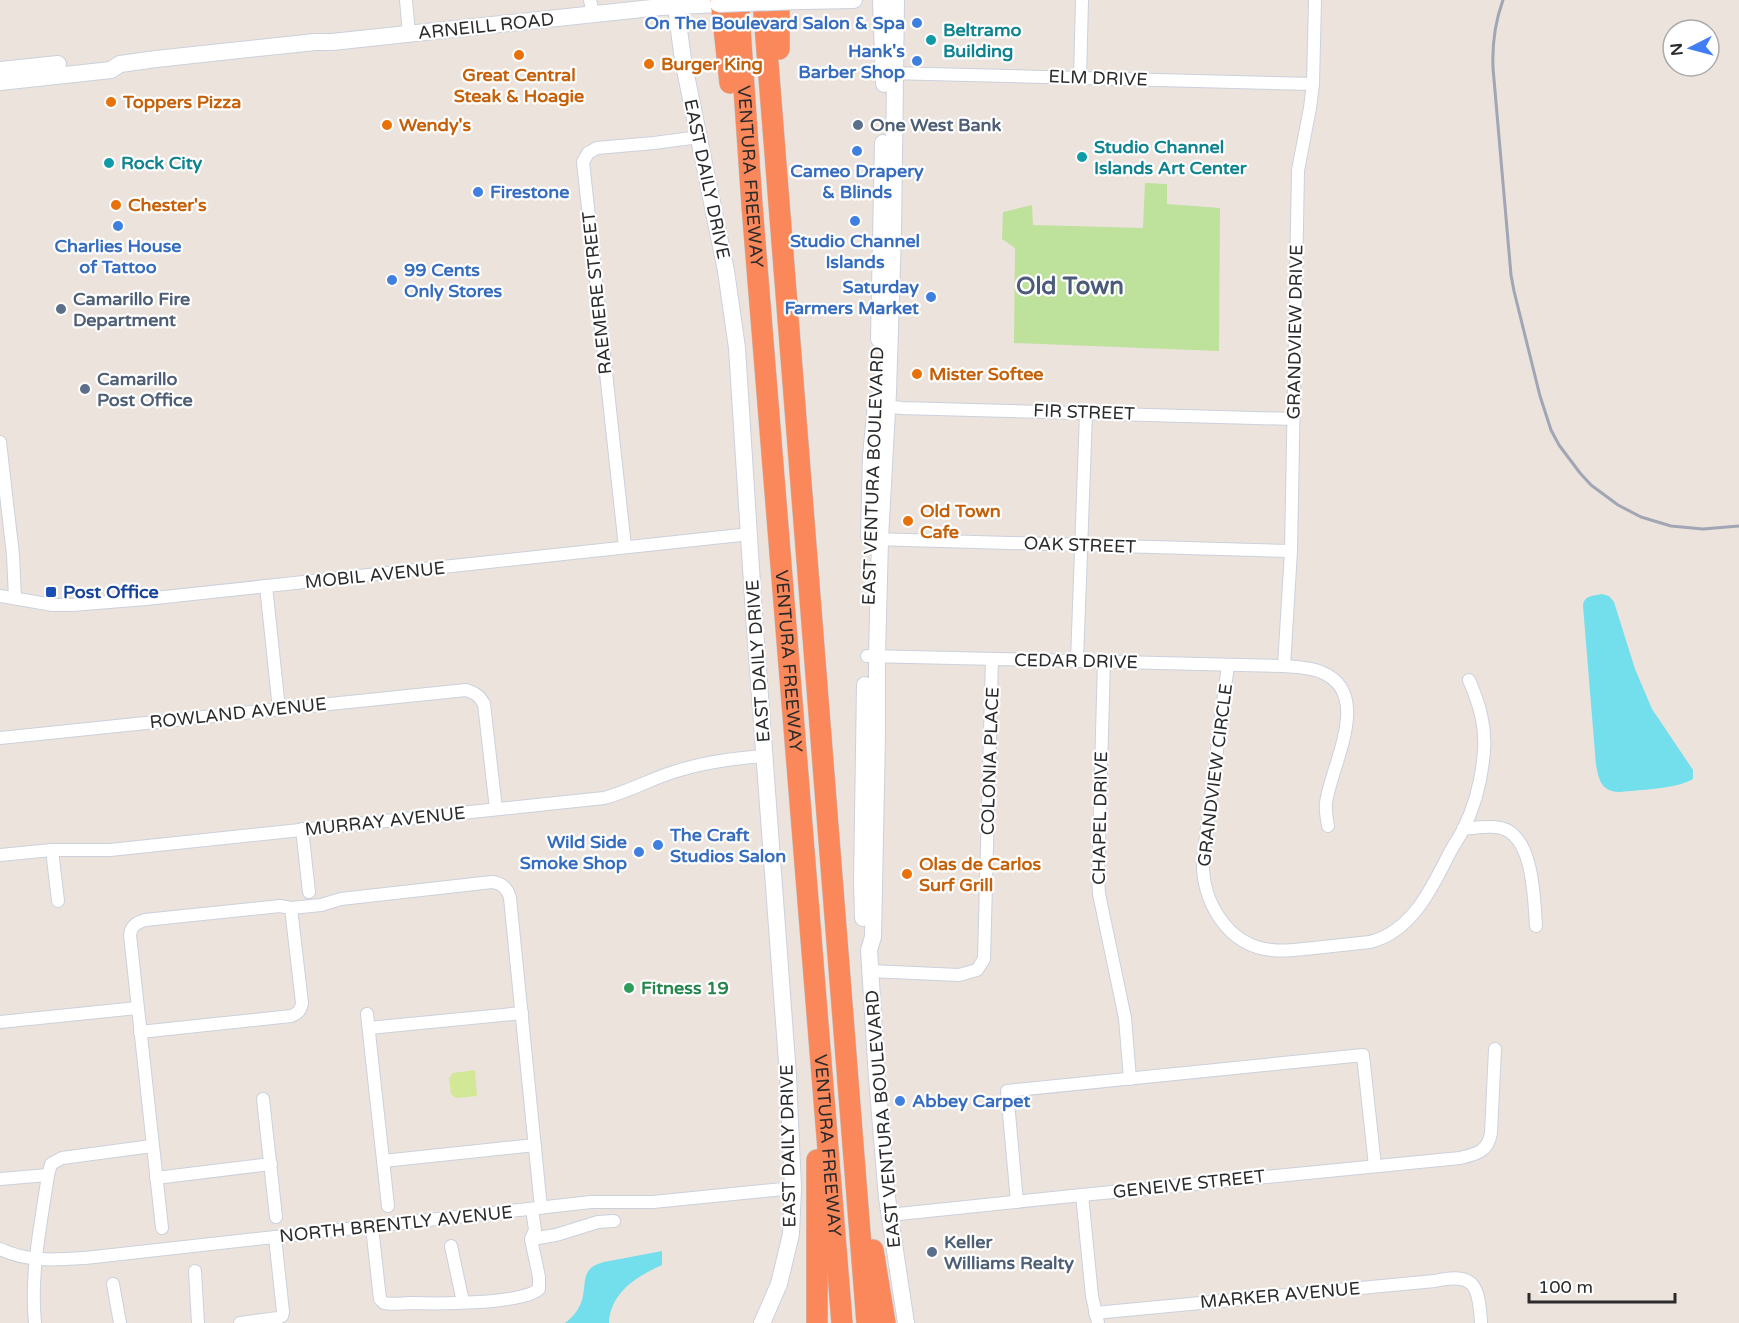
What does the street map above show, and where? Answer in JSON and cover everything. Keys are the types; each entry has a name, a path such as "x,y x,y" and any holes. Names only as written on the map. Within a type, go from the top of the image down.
{"highway":[{"path":"721,0 735,131 752,205"},
{"name":"VENTURA FREEWAY","path":"738,0 752,205 842,1323"},
{"name":"VENTURA FREEWAY","path":"763,0 867,1323"},
{"path":"776,161 779,0"},
{"path":"817,1323 817,1149 822,1073"},
{"path":"855,1160 879,1279 885,1323"}],"main road":[{"name":"ARNEILL ROAD","path":"0,82 111,70 120,64 156,58 409,34 591,7 854,0"},
{"name":"EAST VENTURA BOULEVARD","path":"881,0 890,73"},
{"name":"EAST VENTURA BOULEVARD","path":"896,0 890,73 893,233 874,539 872,656 877,734 873,937 869,951 889,1215 906,1323"},
{"name":"EAST DAILY DRIVE","path":"675,3 683,60 734,318 788,1076 793,1188 791,1234 779,1284 762,1323"},
{"name":"ARNEILL ROAD","path":"0,70 110,59 120,64"}],"street":[{"path":"406,0 409,34"},
{"path":"1080,78 1082,0"},
{"name":"GRANDVIEW DRIVE","path":"1284,666 1291,551 1298,170 1313,84 1315,0"},
{"name":"ELM DRIVE","path":"890,73 1313,84"},
{"name":"RAEMERE STREET","path":"625,547 583,162 588,153 597,148 699,137"},
{"name":"FIR STREET","path":"881,405 901,408 1293,419"},
{"path":"1077,661 1086,412"},
{"path":"0,442 14,555 15,598"},
{"name":"MOBIL AVENUE","path":"0,596 72,605 750,534"},
{"name":"OAK STREET","path":"874,539 1291,551"},
{"path":"266,586 279,709"},
{"name":"CEDAR DRIVE","path":"872,656 1284,666 1320,671 1339,684 1346,696 1348,720 1326,804 1328,826"},
{"name":"COLONIA PLACE","path":"870,971 959,975 977,970 984,959 992,659"},
{"name":"CHAPEL DRIVE","path":"1104,661 1099,894 1125,1018 1130,1079"},
{"name":"GRANDVIEW CIRCLE","path":"1228,665 1202,868 1204,885 1210,902 1224,924 1237,936 1261,948 1285,951 1370,942 1387,936 1405,923 1425,900 1463,829 1479,786 1484,750 1483,719 1469,680"},
{"name":"ROWLAND AVENUE","path":"0,738 462,690 476,693 481,698 485,711 496,809"},
{"name":"MURRAY AVENUE","path":"0,855 52,850 110,850 604,798 678,771 708,763 764,756"},
{"path":"1463,829 1484,826 1500,827 1516,838 1530,866 1536,926"},
{"path":"302,829 309,892"},
{"path":"52,850 58,901"},
{"path":"162,1228 130,929 145,920 280,906 291,908 318,905 341,899 492,882 502,885 510,898 535,1145 536,1209 535,1230 531,1239 539,1277 539,1289 537,1292 521,1297 484,1301 426,1304 384,1303 380,1299 372,1227"},
{"path":"140,1032 297,1014 302,1003 291,908"},
{"path":"0,1022 137,1008"},
{"path":"369,1028 522,1013"},
{"path":"367,1014 388,1206"},
{"name":"GENEIVE STREET","path":"889,1215 1460,1158 1479,1153 1487,1146 1491,1133 1495,1049"},
{"path":"1017,1202 1007,1091 1364,1055 1375,1166"},
{"path":"263,1099 276,1217"},
{"path":"383,1161 535,1145"},
{"path":"35,1323 33,1294 35,1260 51,1164 62,1158 152,1146"},
{"path":"156,1178 271,1164"},
{"path":"0,1179 48,1175"},
{"name":"NORTH BRENTLY AVENUE","path":"0,1249 35,1260 85,1258 598,1202 653,1202 793,1188"},
{"path":"1082,1195 1097,1318"},
{"path":"531,1239 556,1235 598,1222 614,1221"},
{"path":"240,1323 282,1316 275,1237"},
{"path":"451,1246 464,1302"},
{"path":"195,1271 198,1323"},
{"name":"MARKER AVENUE","path":"1097,1318 1449,1278 1465,1279 1476,1289 1480,1302 1481,1323"},
{"path":"113,1284 120,1323"}],"green space":[{"path":"1145,183 1167,184 1167,204 1220,208 1219,351 1014,343 1015,248 1002,239 1003,212 1032,205 1033,225 1143,228"},
{"path":"475,1070 477,1096 456,1098 451,1094 449,1078 453,1073"}],"water":[{"path":"1602,594 1609,596 1614,602 1635,669 1652,709 1693,770 1693,779 1657,789 1619,792 1608,789 1600,780 1596,765 1583,606 1587,598"},
{"path":"662,1251 662,1265 643,1274 620,1294 614,1303 609,1323 565,1323 579,1307 586,1276 591,1268 604,1262"}],"railway":[{"path":"1503,0 1495,33 1493,68 1511,275 1540,396 1551,430 1559,445 1591,485 1618,505 1641,517 1671,526 1703,529 1739,526"}],"place":[{"name":"On The Boulevard Salon & Spa","path":"917,23"},
{"name":"Beltramo Building","path":"931,40"},
{"name":"Great Central Steak & Hoagie","path":"519,55"},
{"name":"Hank's Barber Shop","path":"917,61"},
{"name":"Burger King","path":"649,64"},
{"name":"Toppers Pizza","path":"111,102"},
{"name":"Wendy's","path":"387,125"},
{"name":"One West Bank","path":"858,125"},
{"name":"Cameo Drapery & Blinds","path":"857,151"},
{"name":"Studio Channel Islands Art Center","path":"1082,157"},
{"name":"Rock City","path":"109,163"},
{"name":"Firestone","path":"478,192"},
{"name":"Chester's","path":"116,205"},
{"name":"Studio Channel Islands","path":"855,221"},
{"name":"Charlies House of Tattoo","path":"118,226"},
{"name":"99 Cents Only Stores","path":"392,280"},
{"name":"Saturday Farmers Market","path":"931,297"},
{"name":"Camarillo Fire Department","path":"61,309"},
{"name":"Mister Softee","path":"917,374"},
{"name":"Camarillo Post Office","path":"85,389"},
{"name":"Old Town Cafe","path":"908,521"},
{"name":"Post Office","path":"51,592"},
{"name":"The Craft Studios Salon","path":"658,845"},
{"name":"Wild Side Smoke Shop","path":"639,852"},
{"name":"Olas de Carlos Surf Grill","path":"907,874"},
{"name":"Fitness 19","path":"629,988"},
{"name":"Abbey Carpet","path":"900,1101"},
{"name":"Keller Williams Realty","path":"932,1252"}],"district":[{"name":"Old Town","path":"1070,286"}]}
